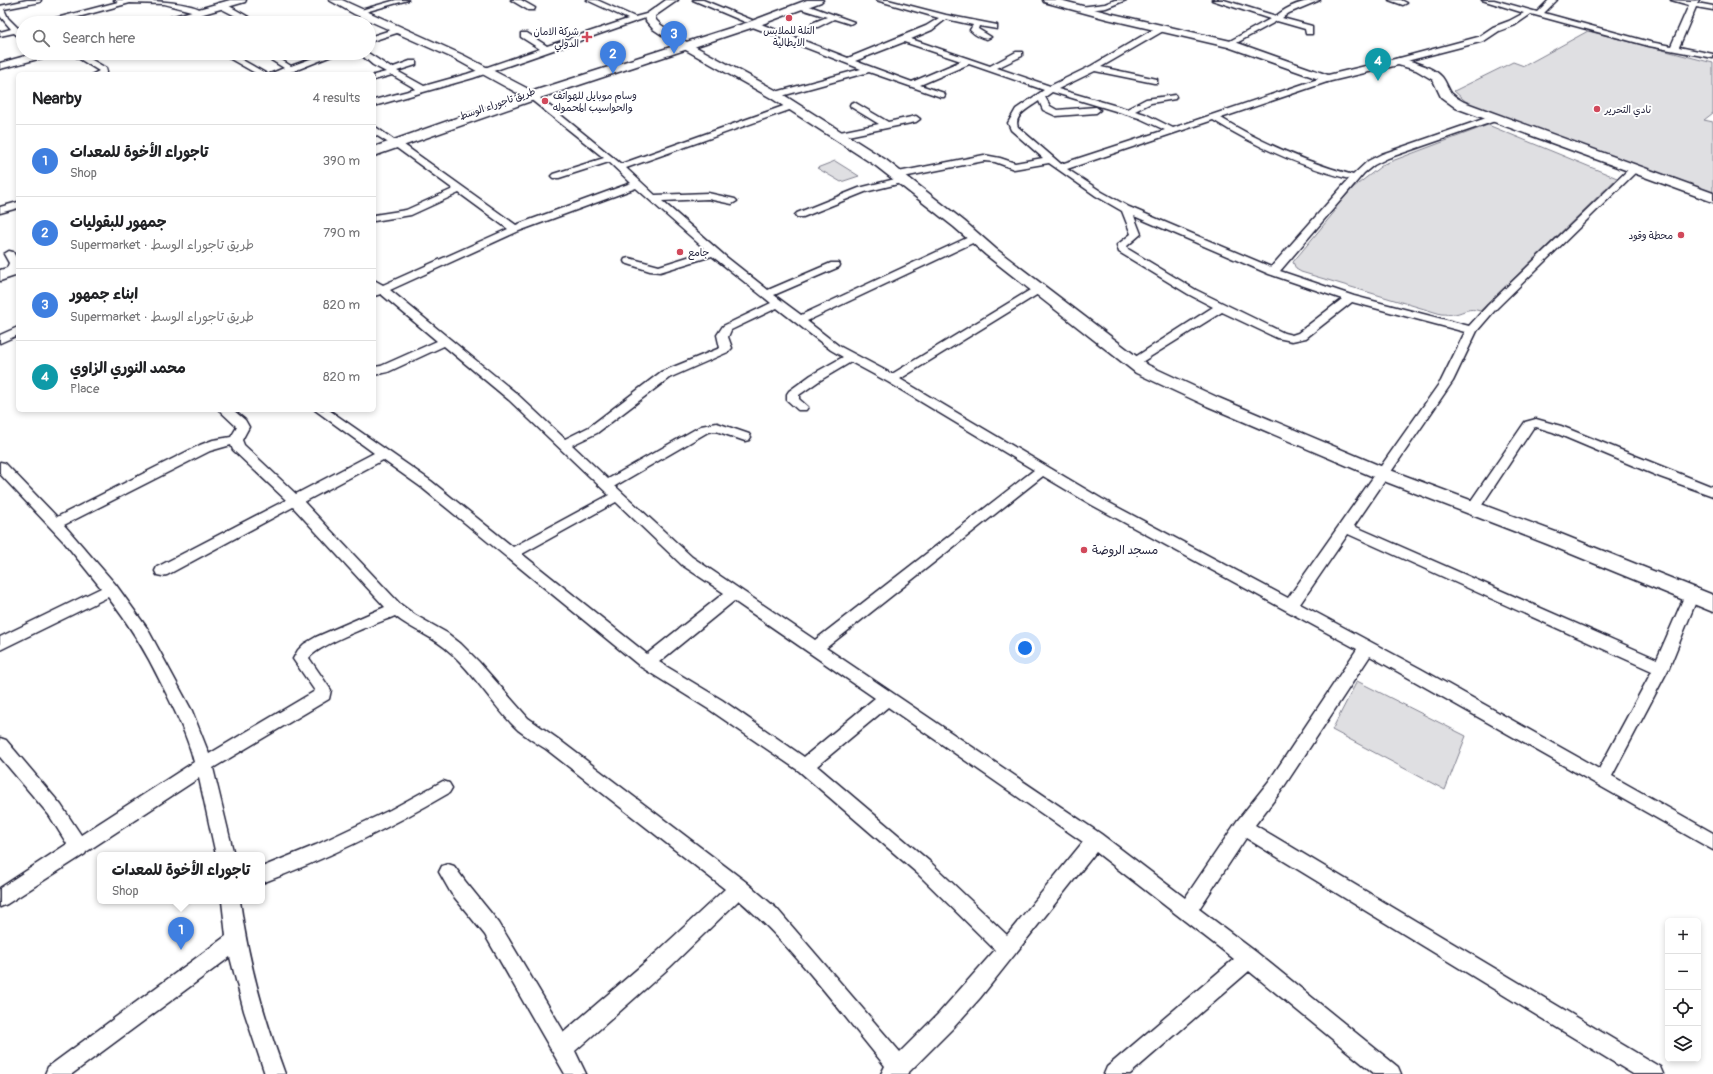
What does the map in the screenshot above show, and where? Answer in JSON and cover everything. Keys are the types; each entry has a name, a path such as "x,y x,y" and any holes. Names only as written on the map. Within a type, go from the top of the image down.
{"main road":[{"path":"376,146 393,142 529,95 684,45 802,3 817,0"},
{"path":"376,151 393,142"}],"street":[{"path":"16,28 5,19 0,9 37,0"},
{"path":"118,0 127,2"},
{"path":"185,16 241,0"},
{"path":"334,0 367,16"},
{"path":"358,12 404,0"},
{"path":"515,0 531,8"},
{"path":"591,0 634,18"},
{"path":"376,102 486,71 634,18 650,16 673,0"},
{"path":"696,0 847,61 912,86 941,95"},
{"path":"880,0 945,17 994,27"},
{"path":"1048,0 1080,9 1232,44 1327,80"},
{"path":"1080,9 1106,6 1122,0"},
{"path":"1216,0 1309,28 1309,32"},
{"path":"1290,0 1304,4"},
{"path":"1232,44 1277,18 1286,11 1316,0"},
{"path":"1393,0 1403,3"},
{"path":"1486,0 1674,49 1713,56"},
{"path":"1539,14 1553,0"},
{"path":"1675,0 1694,2 1713,8"},
{"path":"74,16 127,2 151,1 181,6 199,12"},
{"path":"1674,49 1694,2"},
{"path":"802,3 833,17 850,22"},
{"path":"221,5 242,16"},
{"path":"1060,168 1171,130 1327,80 1481,39 1530,12"},
{"path":"650,16 651,21 657,27 684,45 776,95 900,177 1133,363 1212,402 1383,474 1707,600 1660,668 1602,780"},
{"path":"815,25 833,17"},
{"path":"847,61 929,28 945,17"},
{"path":"376,20 454,54 529,95 616,163 637,184 714,252 823,340 892,379 1042,470 1149,531 1367,647 1713,842"},
{"path":"977,23 974,30 978,34 988,37"},
{"path":"1162,28 1094,68 1051,89 1019,112 1013,119 1012,123 1014,128 1060,168 1098,194 1126,209 1273,272 1350,298 1472,330"},
{"path":"376,38 397,30"},
{"path":"0,34 16,31"},
{"path":"524,35 546,49"},
{"path":"904,39 1051,89 1142,116 1171,130"},
{"path":"991,68 1019,54"},
{"path":"0,66 22,60"},
{"path":"86,60 103,70 102,72"},
{"path":"237,60 259,72"},
{"path":"277,60 291,68"},
{"path":"280,72 314,60"},
{"path":"374,60 422,89"},
{"path":"912,86 968,61"},
{"path":"1399,61 1420,68 1437,78 1443,87 1445,94 1460,105 1713,198"},
{"path":"376,77 413,63"},
{"path":"1094,68 1132,75 1154,82"},
{"path":"776,95 869,69"},
{"path":"1041,97 1046,108 1056,114 1096,110"},
{"path":"1128,112 1149,101 1172,97"},
{"path":"854,105 887,125"},
{"path":"556,176 584,166 616,163 792,106"},
{"path":"1214,117 1240,134 1308,165 1355,178"},
{"path":"1273,272 1355,178 1372,163 1385,156 1495,118"},
{"path":"838,135 916,119"},
{"path":"376,131 515,229"},
{"path":"800,215 862,190 900,177 984,158 997,160 1014,166 1049,160"},
{"path":"1292,606 1447,381 1472,330 1492,307 1634,170"},
{"path":"637,184 515,229 377,289 446,341 513,397 687,561 1095,840 1249,959 1391,1074"},
{"path":"376,218 408,213 460,189"},
{"path":"653,198 708,196 732,201"},
{"path":"0,210 16,206"},
{"path":"1126,209 1136,234 1133,238 1122,245 1122,248 1220,308 1281,336 1297,338 1306,334 1350,298"},
{"path":"800,320 976,238"},
{"path":"629,260 654,269 660,269 714,252"},
{"path":"9,254 14,263 9,276"},
{"path":"767,294 835,265"},
{"path":"892,379 1039,289"},
{"path":"564,444 593,430 644,390 665,376 724,350 726,348 722,335 727,328 779,303"},
{"path":"1133,363 1220,308"},
{"path":"0,340 16,331"},
{"path":"376,370 384,369 446,341"},
{"path":"802,407 793,400 794,394 815,378 851,357"},
{"path":"228,412 241,423 243,427 236,440 238,447 296,501 358,571 396,609 408,619 446,639 498,693 523,724 552,744 739,888 770,916 797,945 895,1070 920,1049 967,998 1095,840"},
{"path":"324,412 426,484 647,663 716,705 805,766 923,867 1007,948"},
{"path":"1473,508 1529,425 1534,422 1542,423 1665,474 1713,492"},
{"path":"511,554 612,491 705,429 717,427 745,437"},
{"path":"54,524 205,448 218,443 236,440"},
{"path":"162,572 383,454"},
{"path":"0,466 54,524 111,589 132,618 164,673 195,739 204,765 224,852"},
{"path":"816,648 1042,470"},
{"path":"1347,528 1660,668"},
{"path":"0,644 111,589"},
{"path":"647,663 734,593"},
{"path":"0,898 79,848 204,765 323,694 323,690 301,660 303,654 308,648 396,609"},
{"path":"1187,910 1243,827 1275,786 1367,647"},
{"path":"805,766 887,698"},
{"path":"0,745 55,810 79,848"},
{"path":"265,874 322,851 396,815 443,788"},
{"path":"1243,827 1653,1074"},
{"path":"448,872 458,887 492,929 576,1074"},
{"path":"562,1048 663,960 739,888"},
{"path":"231,904 247,984 265,1046 275,1074"},
{"path":"55,1074 237,940"},
{"path":"1114,1074 1249,959"}],"shaded area":[{"name":"نادي التحرير","path":"1588,31 1713,63 1713,113 1704,120 1713,122 1713,194 1471,106 1454,91 1513,62 1524,66"},
{"path":"1488,125 1617,178 1480,311 1469,310 1453,314 1441,314 1301,272 1296,269 1293,262 1336,210 1336,206 1354,187 1384,164"},
{"path":"835,161 859,176 841,182 817,168"},
{"path":"1357,681 1466,736 1445,790 1332,730"}],"place":[{"name":"التلة للملابس الايطالية","path":"789,18"},
{"name":"شركة الامان الدولي","path":"587,37"},
{"name":"ابناء جمهور","path":"674,54"},
{"name":"جمهور للبقوليات","path":"613,74"},
{"name":"محمد النوري الزاوي","path":"1378,81"},
{"name":"وسام موبايل للهواتف والحواسيب المحموله","path":"545,101"},
{"name":"نادي التحرير","path":"1597,109"},
{"name":"محطة وقود","path":"1681,235"},
{"name":"جامع","path":"680,252"},
{"name":"مسجد الروضة","path":"1084,550"},
{"name":"تاجوراء الأخوة للمعدات","path":"181,950"}]}
